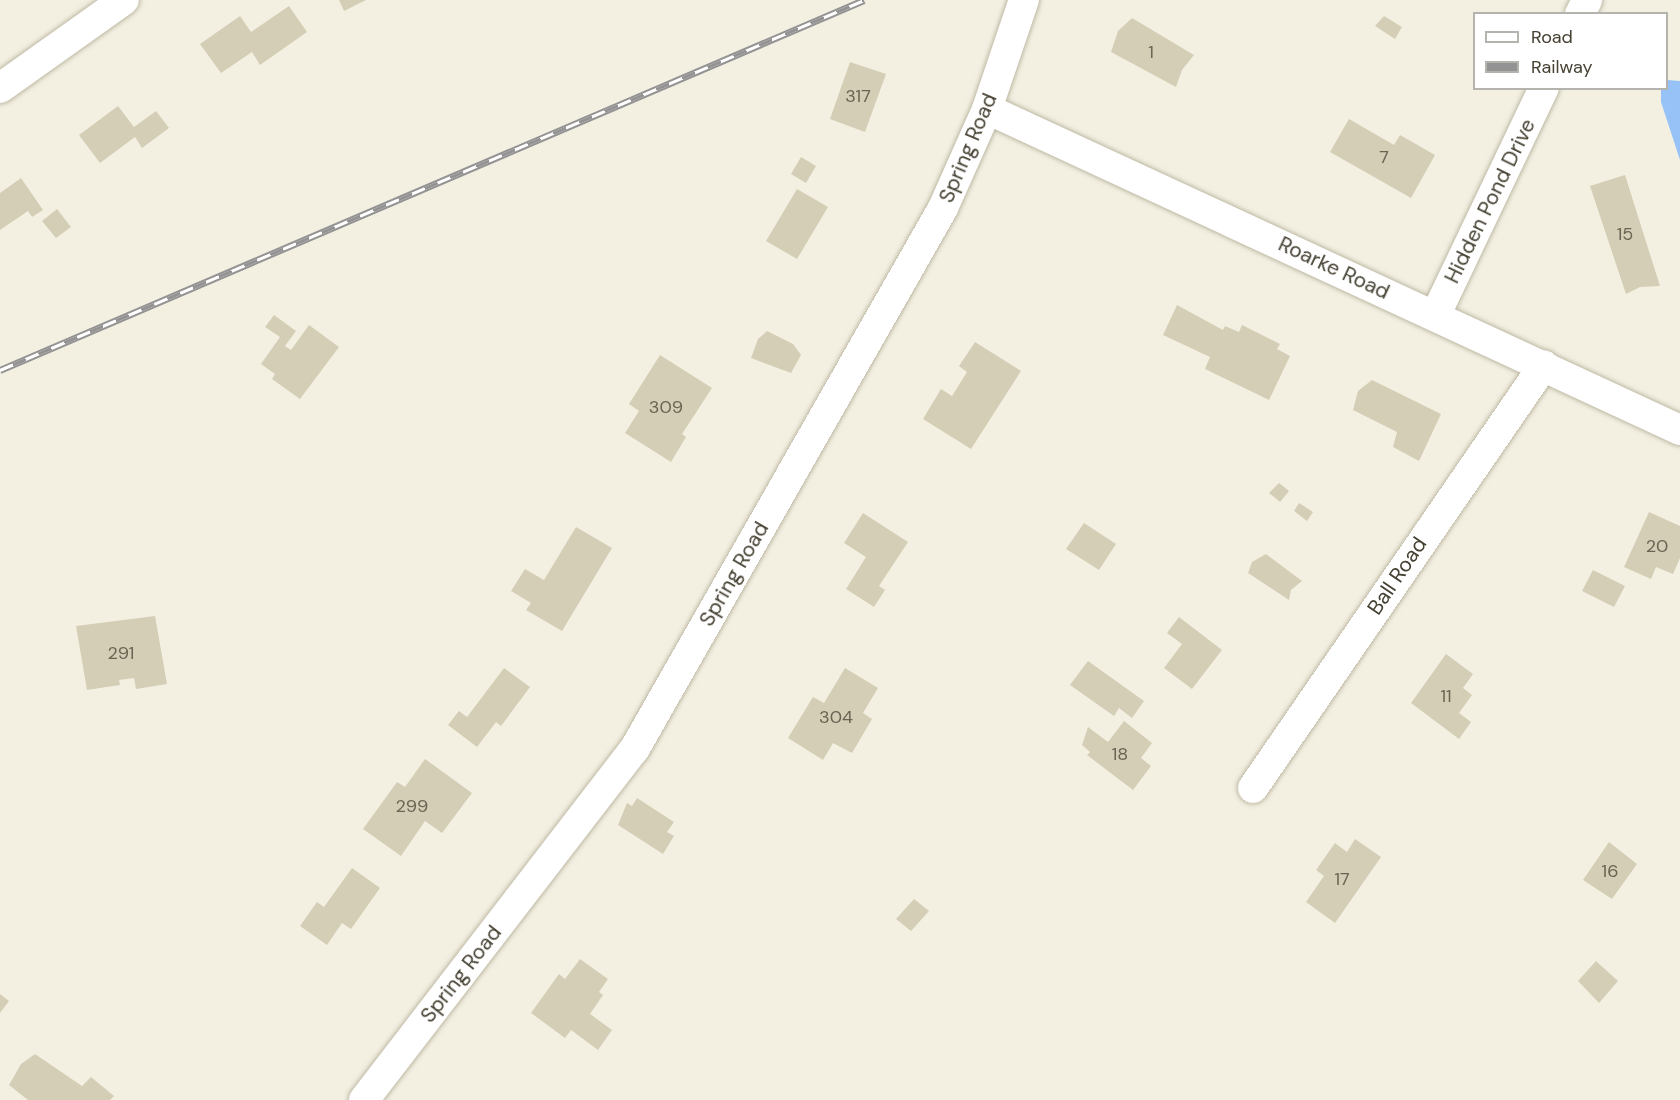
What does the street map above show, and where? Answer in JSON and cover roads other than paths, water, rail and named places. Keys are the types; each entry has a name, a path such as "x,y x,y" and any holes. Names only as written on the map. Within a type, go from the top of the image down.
{"street":[{"path":"0,88 124,0"},
{"name":"Spring Road","path":"364,1100 634,750 943,208 987,109 1024,0"},
{"name":"Hidden Pond Drive","path":"1436,314 1543,90"},
{"name":"Roarke Road","path":"987,109 1436,314 1680,430"},
{"name":"Ball Road","path":"1253,788 1544,365"}],"water":[{"path":"1668,80 1680,81 1680,160 1661,102 1661,90 1668,90"}],"railway":[{"path":"0,370 864,0"}]}
